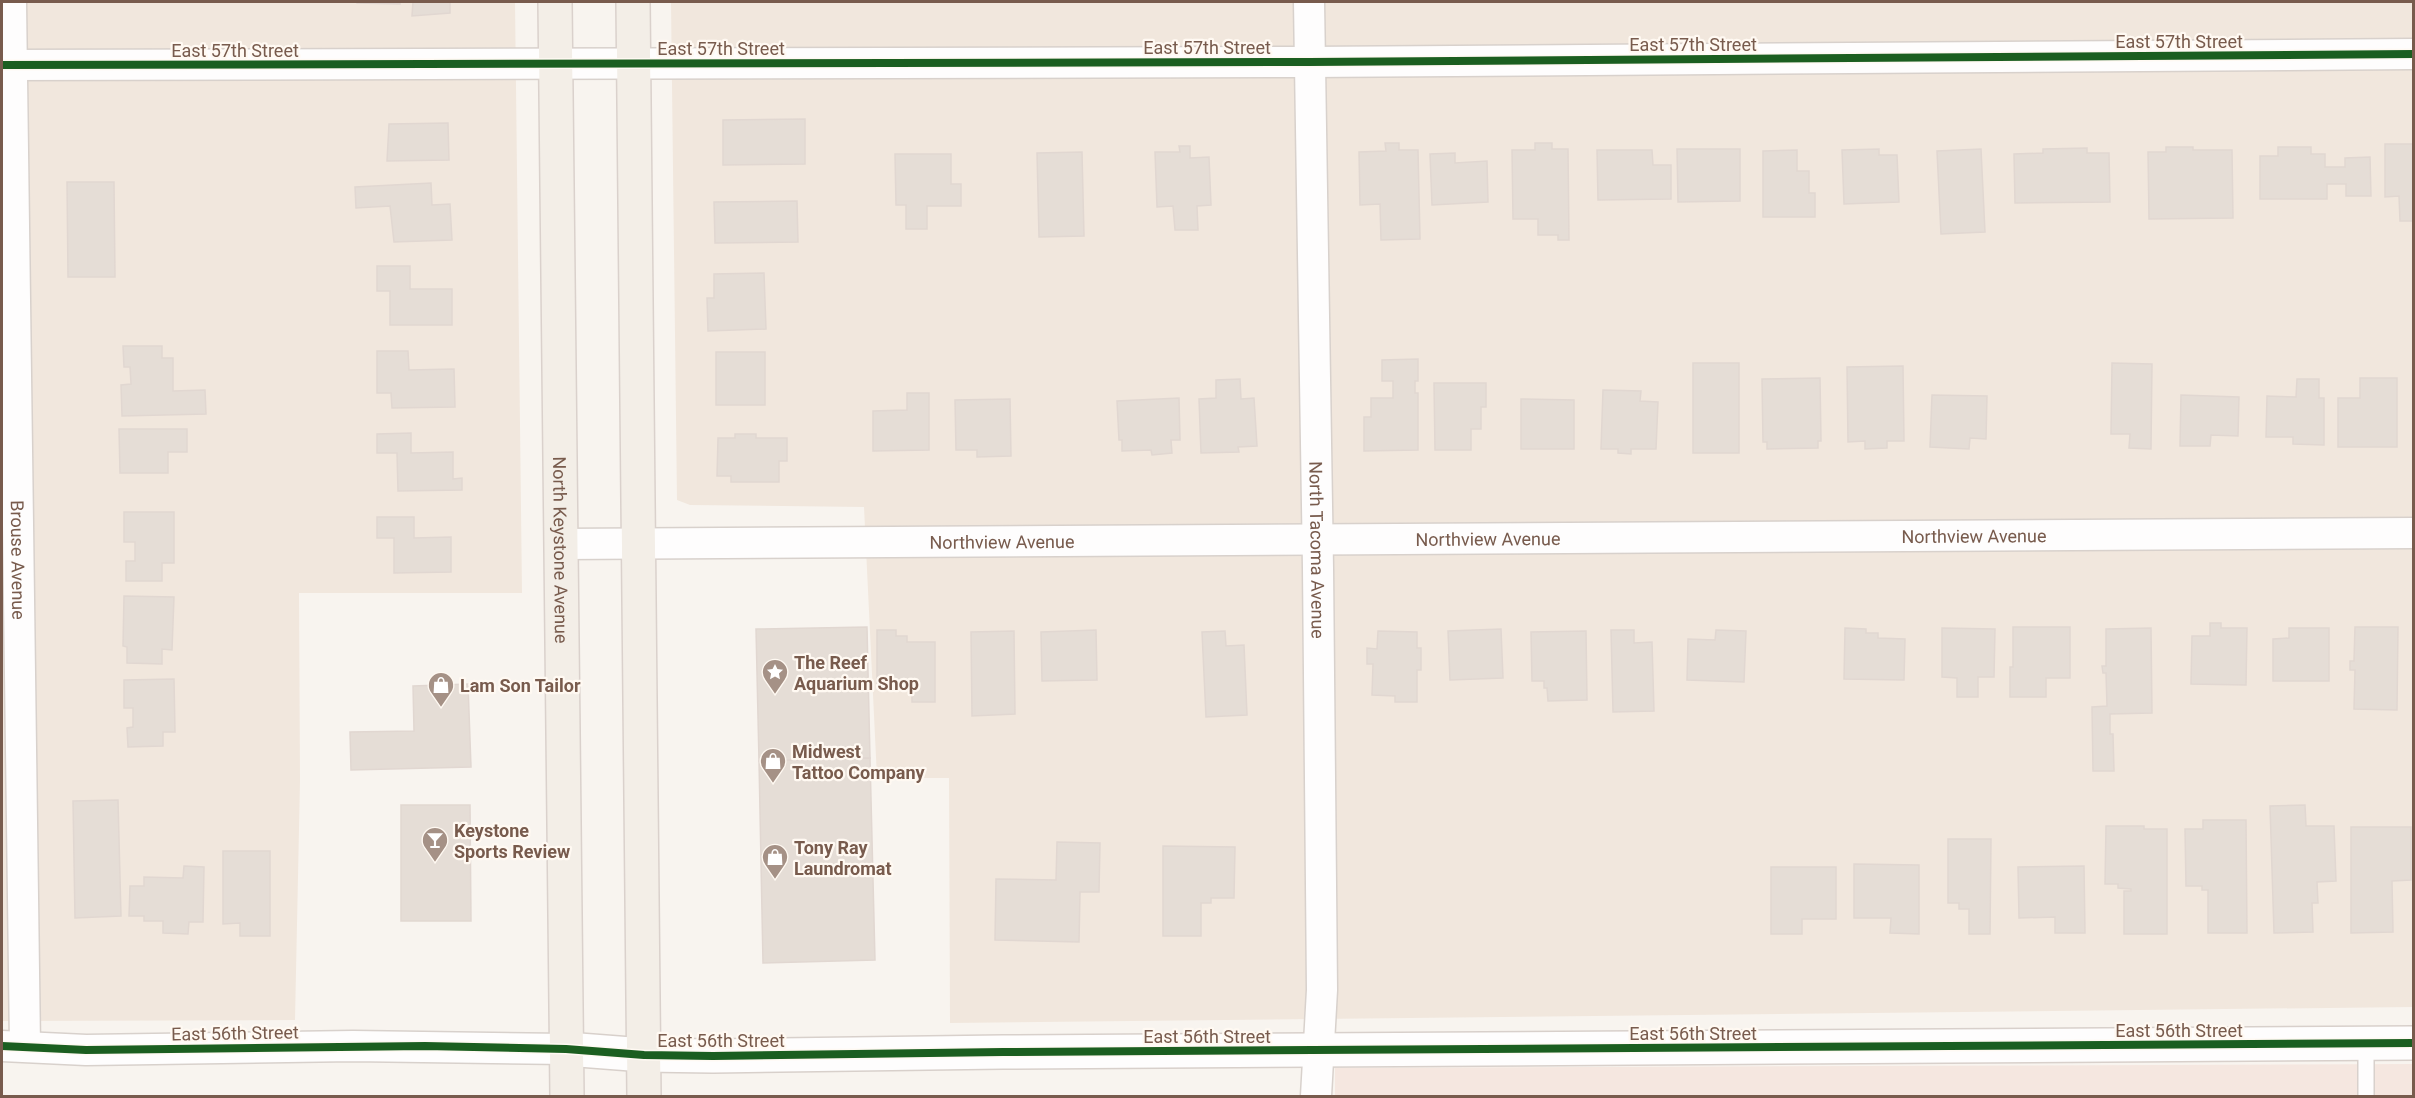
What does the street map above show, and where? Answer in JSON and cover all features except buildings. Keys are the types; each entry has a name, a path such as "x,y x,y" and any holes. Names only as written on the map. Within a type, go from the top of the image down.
{"main road":[{"name":"North Keystone Avenue","path":"555,2 567,1096"},
{"path":"633,2 644,1096"}],"street":[{"name":"Brouse Avenue","path":"11,2 6,65 13,1046"},
{"name":"North Tacoma Avenue","path":"1308,2 1322,990 1316,1096"},
{"name":"East 57th Street","path":"6,65 1309,62 2414,54"},
{"name":"Northview Avenue","path":"561,544 2414,533"},
{"name":"East 56th Street","path":"13,1046 86,1050 353,1046 566,1049 644,1055 2414,1043"}],"lane":[{"path":"2366,1044 2366,1096"}],"shaded area":[{"path":"2,2 515,2 522,593 299,593 300,781 295,1020 2,1021"},
{"path":"671,2 2413,2 2413,1007 950,1023 949,778 877,778 864,507 690,505 677,500"},
{"path":"2414,1064 2413,1096 1335,1096 1335,1068"}],"cycle path":[{"path":"2,65 1309,62 2414,54"},
{"path":"2,1046 86,1050 425,1046 566,1049 644,1055 713,1056 2414,1043"}],"place":[{"name":"The Reef Aquarium Shop","path":"775,695"},
{"name":"Lam Son Tailor","path":"441,708"},
{"name":"Midwest Tattoo Company","path":"773,784"},
{"name":"Keystone Sports Review","path":"435,863"},
{"name":"Tony Ray Laundromat","path":"775,880"}]}
